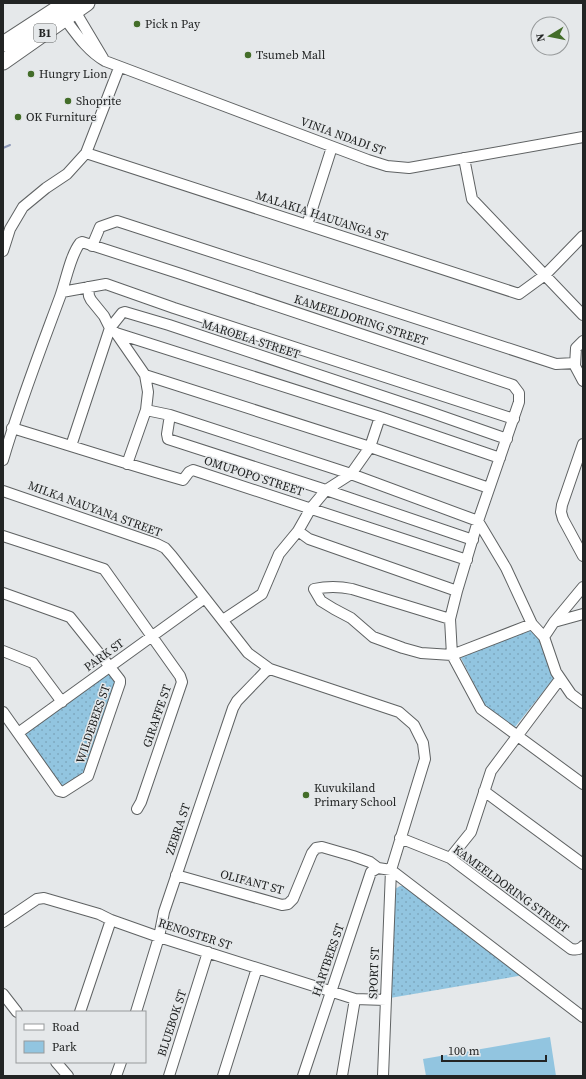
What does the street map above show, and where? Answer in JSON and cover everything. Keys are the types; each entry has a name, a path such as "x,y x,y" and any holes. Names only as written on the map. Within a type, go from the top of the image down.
{"highway":[{"name":"B1","path":"3,44 68,7"},
{"name":"B1","path":"3,62 68,7"}],"street":[{"name":"VINIA NDADI ST","path":"68,7 105,62 332,147 387,166 409,168 583,137"},
{"path":"3,251 10,229 23,207 46,188 68,174 86,153 119,68"},
{"path":"306,225 332,147"},
{"name":"MALAKIA HAUUANGA ST","path":"86,153 519,294 545,275"},
{"path":"464,158 472,199 583,315"},
{"path":"92,246 100,227 117,221 556,364 575,363"},
{"path":"545,275 583,236"},
{"name":"KAMEELDORING STREET","path":"3,460 12,428 62,292 76,249 82,242 189,276 513,385 519,393 519,402 478,521 450,619 452,655"},
{"path":"62,292 106,284 174,308 514,419"},
{"path":"88,287 89,296 145,375 148,392 146,410 127,464"},
{"name":"MAROELA STREET","path":"71,446 113,331 122,313 125,312 421,409 506,439"},
{"path":"113,331 380,417 500,458"},
{"path":"583,341 576,348 575,363 575,366 583,381"},
{"path":"145,375 370,446 489,488"},
{"path":"146,410 170,415 351,474 478,521 506,568 532,624 544,637 556,672 560,679 571,694 583,703"},
{"path":"170,415 166,434 168,439 326,490 473,540"},
{"path":"223,620 262,594 279,554 298,531 311,508 326,490 351,474 370,446 380,417"},
{"name":"OMUPOPO STREET","path":"12,428 183,480 188,472 193,470 467,560"},
{"path":"583,444 562,505 561,512 563,519 583,556"},
{"name":"MILKA NAUYANA STREET","path":"3,491 165,548 248,653 270,670 399,712 414,725 423,743 424,759 391,870"},
{"path":"298,531 309,540 457,591"},
{"path":"3,536 104,569 151,637"},
{"path":"450,619 352,589 337,586 314,589 322,601 351,618 373,636 403,648 422,653 452,655 532,624"},
{"path":"544,637 554,622 583,587"},
{"name":"WILDEBEES ST","path":"3,593 70,617 120,680 88,776 63,792 59,791 18,734"},
{"name":"PARK ST","path":"18,734 205,598"},
{"path":"554,622 583,614"},
{"name":"GIRAFFE ST","path":"137,809 141,802 182,682 180,676 151,637"},
{"path":"3,651 33,663 62,702"},
{"path":"452,655 481,709 583,784"},
{"name":"ZEBRA ST","path":"136,1011 159,937 164,912 235,704 266,672 270,670"},
{"path":"450,858 471,832 491,771 560,679"},
{"path":"3,712 18,734"},
{"path":"484,792 583,864"},
{"name":"KAMEELDORING STREET","path":"400,838 450,858 571,949 576,950 583,946"},
{"name":"OLIFANT ST","path":"176,875 282,905 288,904 293,898 312,853 316,848 322,846 370,862 378,868"},
{"path":"378,868 391,870 583,1017"},
{"name":"HARTBEES ST","path":"303,1076 330,991 371,872 378,868"},
{"name":"SPORT ST","path":"383,1076 391,870"},
{"name":"RENOSTER ST","path":"3,922 41,897 99,914 111,920 159,937 356,999 386,1000"},
{"path":"80,1011 111,920"},
{"name":"BLUEBOK ST","path":"169,1076 208,952"},
{"path":"223,1076 257,968"},
{"path":"3,994 16,1011"},
{"path":"342,1076 356,999"},
{"path":"57,1063 68,1076"},
{"path":"116,1076 121,1063"}],"green space":[{"path":"528,626 541,637 554,678 515,727 485,706 458,652"},
{"path":"110,667 120,680 88,776 63,792 18,733"},
{"path":"400,886 405,886 524,975 390,998 395,889"},
{"path":"550,1037 556,1076 426,1076 423,1059"}],"waterway":[{"path":"3,148 10,145"}],"place":[{"name":"Pick n Pay","path":"137,24"},
{"name":"Tsumeb Mall","path":"248,55"},
{"name":"Hungry Lion","path":"31,74"},
{"name":"Shoprite","path":"68,101"},
{"name":"OK Furniture","path":"18,117"},
{"name":"Kuvukiland Primary School","path":"306,795"}]}
